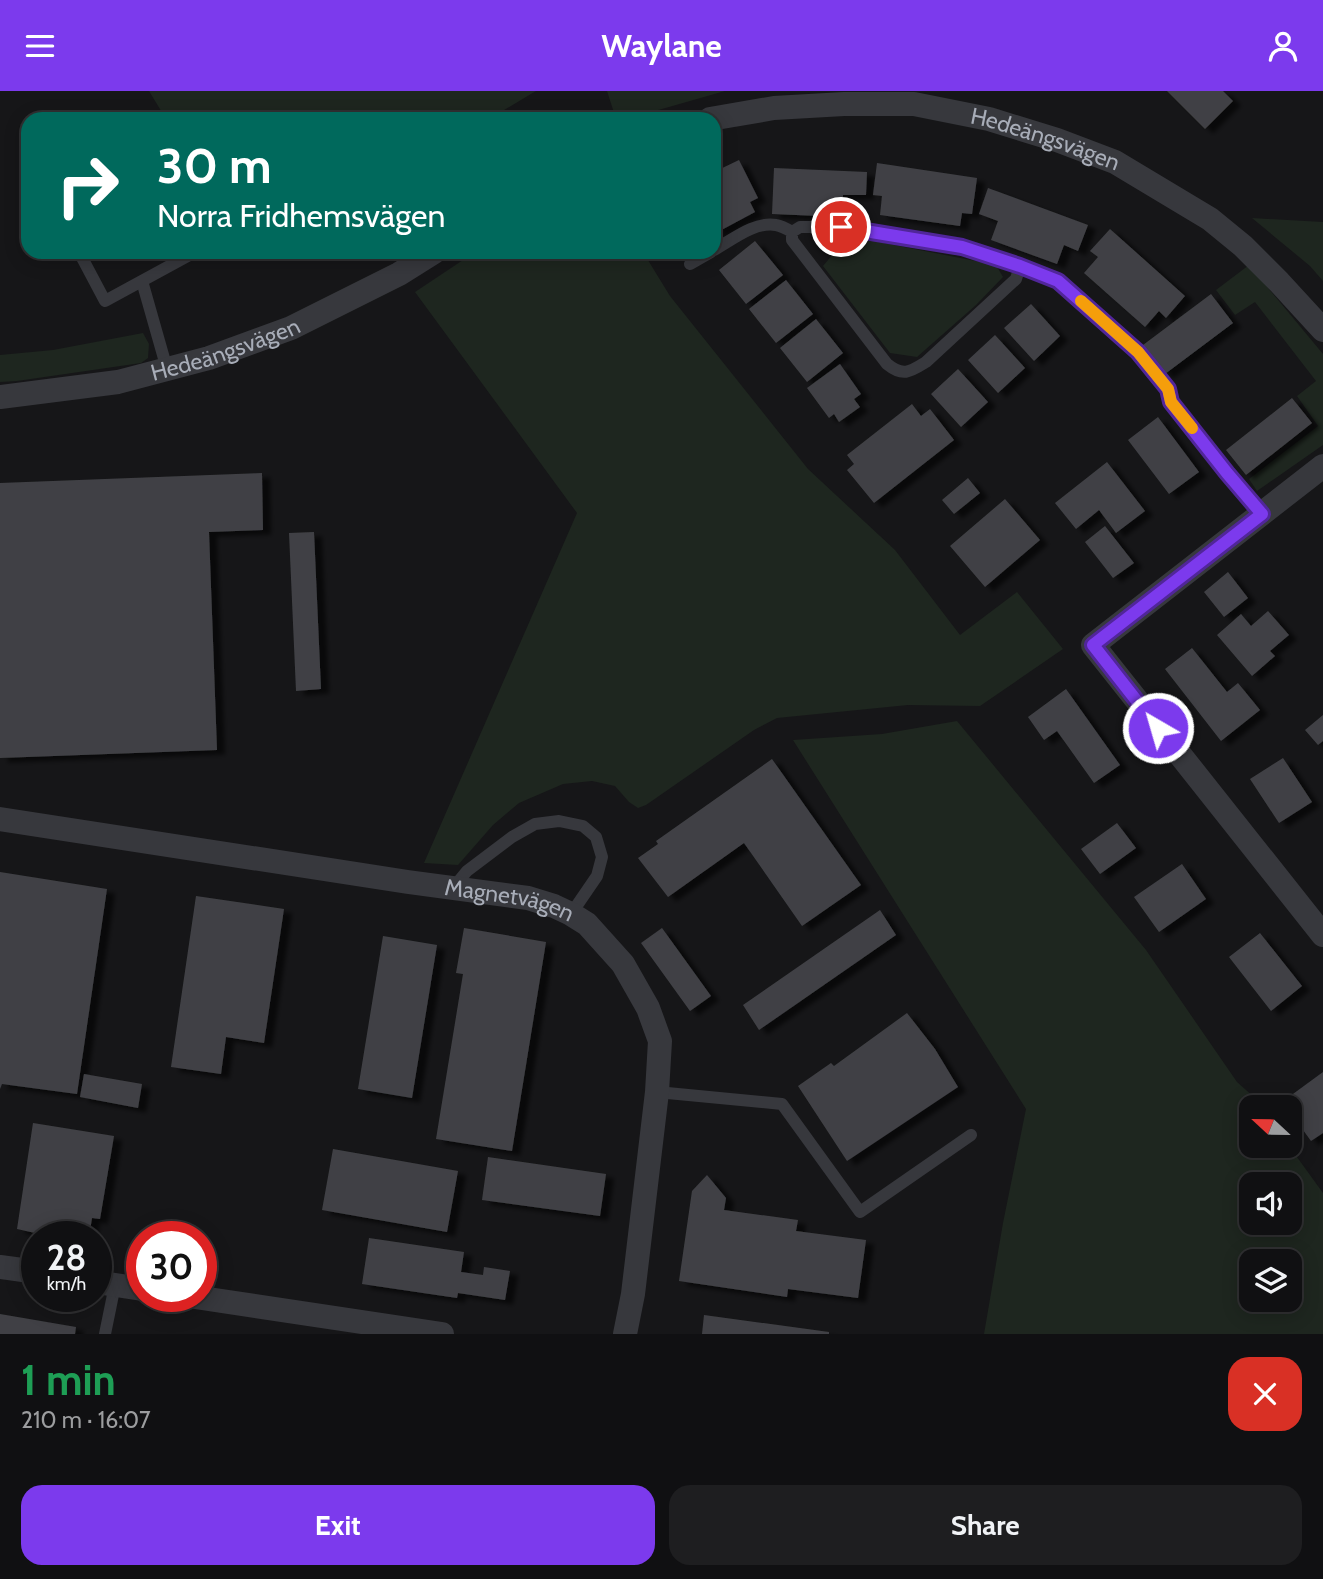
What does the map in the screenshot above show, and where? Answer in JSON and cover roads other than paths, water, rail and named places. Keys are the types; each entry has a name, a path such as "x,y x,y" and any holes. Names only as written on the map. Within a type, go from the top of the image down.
{"street":[{"name":"Hedeängsvägen","path":"721,117 788,107 913,98 1057,140 1115,162 1210,219 1252,255 1323,330"},
{"name":"Hedeängsvägen","path":"0,397 118,382 209,358 291,328 399,274 423,259"},
{"path":"1323,466 1093,645 1323,935"},
{"name":"Magnetvägen","path":"0,819 528,898 571,914 594,931 623,964 648,1008 660,1041 657,1092 633,1294 625,1334"},
{"path":"0,1267 21,1270"},
{"path":"217,1300 442,1334"}],"lane":[{"path":"721,246 754,227 767,224 779,225 792,232"},
{"path":"792,232 800,227 841,227 962,247 1058,281 1138,352 1168,389 1171,402 1262,514"},
{"path":"792,232 792,240 887,364 903,372 914,370 936,352 1016,279 1020,266"},
{"path":"83,259 105,301 182,259"},
{"path":"690,264 699,259"},
{"path":"142,281 167,369"},
{"path":"453,888 467,871 535,824 559,821 583,826 596,837 601,857 597,876 571,914"},
{"path":"657,1092 782,1104 860,1212 971,1135"},
{"path":"105,1312 105,1334"}]}
